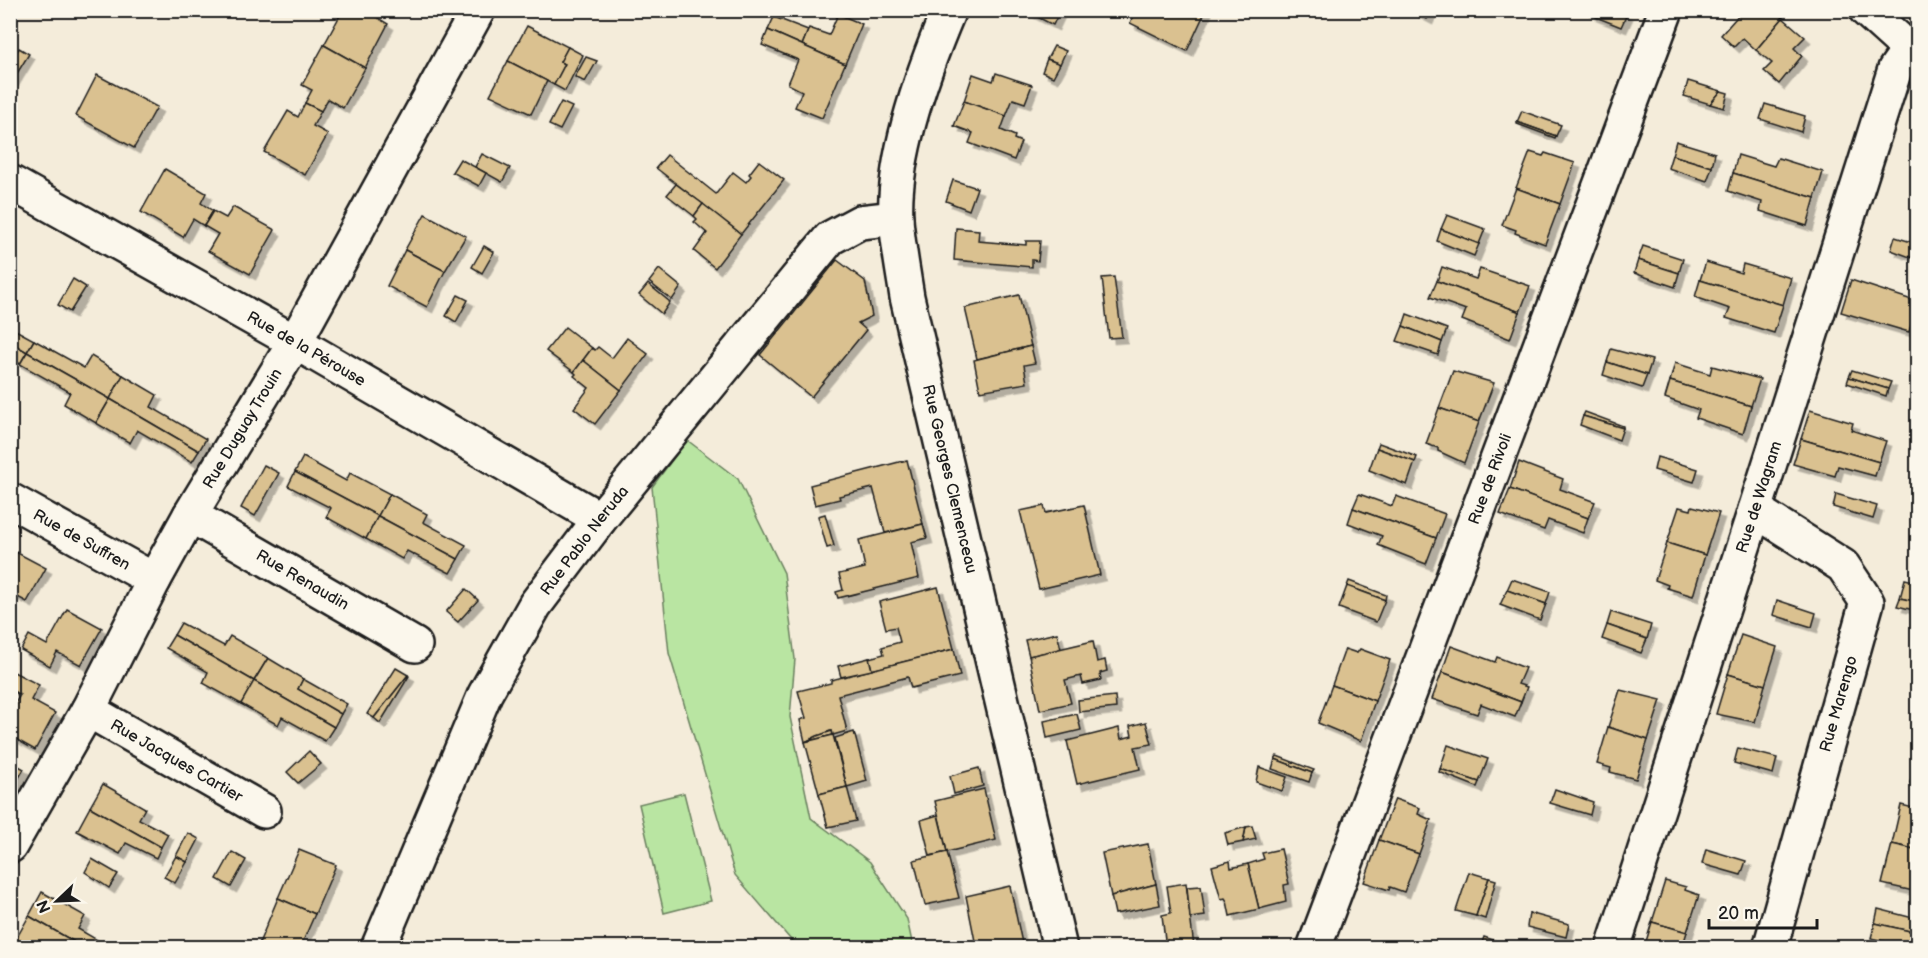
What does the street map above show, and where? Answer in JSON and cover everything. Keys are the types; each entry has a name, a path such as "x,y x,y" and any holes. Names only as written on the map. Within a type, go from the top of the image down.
{"street":[{"name":"Rue Duguay Trouin","path":"10,846 88,710 154,579 190,514 296,342 478,10"},
{"name":"Rue Georges Clemenceau","path":"949,10 935,43 908,129 899,176 896,218 907,297 1060,948"},
{"name":"Rue de Rivoli","path":"1314,948 1666,10"},
{"path":"1866,10 1913,53"},
{"name":"Rue de Wagram","path":"1614,948 1895,69 1913,53"},
{"name":"Rue de la Pérouse","path":"10,182 296,342 600,519"},
{"name":"Rue Pablo Neruda","path":"378,948 485,694 534,605 600,519 830,238 860,222 896,218"},
{"name":"Rue de Suffren","path":"10,500 154,579"},
{"name":"Rue Marengo","path":"1755,510 1843,566 1868,602 1770,948"},
{"name":"Rue Renaudin","path":"190,514 416,645"},
{"name":"Rue Jacques Cartier","path":"88,710 264,811"}],"green space":[{"path":"687,440 738,479 784,573 795,659 790,717 811,818 870,862 907,919 913,947 797,947 735,875 669,653 652,487"},
{"path":"684,793 711,901 664,913 639,804"}],"building":[{"path":"343,10 376,10 373,15 388,24 365,68 324,45"},
{"path":"1024,10 1060,10 1053,25"},
{"path":"1136,10 1206,10 1187,51 1130,23"},
{"path":"1410,10 1431,10 1427,19"},
{"path":"1593,10 1618,10 1627,14 1621,27 1591,15"},
{"path":"1743,10 1775,10 1783,18 1756,50 1743,38 1734,47 1721,35"},
{"path":"838,14 862,24 845,64 802,45 809,28 829,35"},
{"path":"774,17 808,30 802,45 768,30"},
{"path":"1783,18 1805,37 1794,48 1802,56 1779,84 1764,71 1772,63 1756,50"},
{"path":"527,26 568,47 560,62 565,64 554,85 508,61"},
{"path":"768,30 845,64 822,118 795,107 802,91 788,84 798,60 762,45"},
{"path":"324,45 365,68 343,108 328,99 321,111 305,103 312,90 302,85"},
{"path":"1054,46 1066,51 1060,64 1047,59"},
{"path":"568,47 583,55 565,91 554,85 565,64 560,62"},
{"path":"19,48 29,54 16,75 10,72 10,63"},
{"path":"586,57 597,61 585,82 575,77"},
{"path":"1047,59 1060,64 1053,77 1042,72"},
{"path":"508,61 547,81 531,114 490,95"},
{"path":"10,72 16,75 10,86"},
{"path":"996,73 1032,85 1025,103 1013,99 1006,116 964,101 973,74 993,81"},
{"path":"97,75 157,107 134,148 76,116"},
{"path":"1688,81 1721,91 1710,104 1684,96"},
{"path":"1721,91 1728,93 1724,108 1710,104"},
{"path":"964,101 1006,116 1001,130 1015,136 1014,139 1021,142 1014,160 969,143 973,133 954,126"},
{"path":"561,102 572,107 560,130 549,125"},
{"path":"305,103 321,111 313,126 328,134 305,175 264,152 288,111 298,117"},
{"path":"1765,104 1805,116 1801,132 1760,119"},
{"path":"1522,111 1561,125 1556,136 1517,122"},
{"path":"1517,122 1556,136 1555,138 1517,124"},
{"path":"1676,141 1715,153 1712,167 1672,155"},
{"path":"1530,152 1543,156 1545,153 1575,163 1560,204 1516,188"},
{"path":"482,154 510,168 502,182 475,167"},
{"path":"667,155 716,194 733,172 746,182 759,161 784,180 741,234 656,168"},
{"path":"1672,155 1712,167 1707,181 1668,168"},
{"path":"1738,155 1774,166 1778,158 1823,172 1815,198 1733,173"},
{"path":"460,159 486,173 479,186 452,172"},
{"path":"165,169 206,193 201,203 213,211 204,226 193,219 183,237 141,212"},
{"path":"1733,173 1815,198 1807,226 1760,211 1762,202 1728,191"},
{"path":"953,180 977,188 969,210 946,201"},
{"path":"676,184 703,204 694,216 667,195"},
{"path":"1516,188 1560,204 1545,244 1515,233 1516,230 1502,225"},
{"path":"703,204 741,234 715,268 694,251 707,233 694,222 697,219 694,216"},
{"path":"233,207 275,230 250,274 208,251 218,234 204,226 213,211 226,218"},
{"path":"425,214 466,236 445,271 405,250"},
{"path":"1447,215 1485,229 1479,244 1441,229"},
{"path":"956,228 979,230 978,241 1026,245 1026,241 1040,241 1038,261 1032,260 1032,267 954,260"},
{"path":"1441,229 1479,244 1474,256 1437,241"},
{"path":"1895,237 1918,244 1918,260 1891,250"},
{"path":"484,246 494,252 482,273 472,267"},
{"path":"1643,246 1683,259 1679,273 1638,260"},
{"path":"405,250 445,271 427,307 387,286"},
{"path":"837,260 865,281 872,316 858,323 866,330 811,397 760,355"},
{"path":"1638,260 1679,273 1675,287 1634,273"},
{"path":"1706,262 1741,273 1743,264 1791,278 1783,305 1700,280"},
{"path":"1442,267 1476,279 1480,269 1530,286 1520,312 1437,281"},
{"path":"659,269 681,287 672,300 649,282"},
{"path":"1114,277 1122,337 1109,338 1102,278"},
{"path":"73,279 86,287 70,312 58,305"},
{"path":"1700,280 1783,305 1774,333 1726,318 1730,309 1695,297"},
{"path":"1851,280 1918,302 1909,332 1841,312"},
{"path":"1437,281 1520,312 1510,339 1462,320 1466,310 1430,297"},
{"path":"648,284 670,302 662,314 639,295"},
{"path":"458,295 468,300 456,322 446,316"},
{"path":"1019,295 1031,346 977,359 965,308"},
{"path":"1407,314 1447,329 1442,342 1403,326"},
{"path":"1403,326 1442,342 1438,355 1397,341"},
{"path":"10,327 34,340 27,352 10,342"},
{"path":"565,327 592,348 574,372 546,351"},
{"path":"627,338 648,354 621,390 583,360 592,348 595,350 598,347 612,358"},
{"path":"34,340 84,368 91,356 123,375 110,399 27,352"},
{"path":"10,342 27,352 20,364 10,358"},
{"path":"1031,346 1035,363 1024,365 1027,383 980,391 974,360"},
{"path":"1611,349 1652,360 1647,375 1607,362"},
{"path":"27,352 110,399 96,423 64,404 70,392 20,364"},
{"path":"583,360 621,390 595,424 574,408 589,388 574,376 576,374 574,372"},
{"path":"1607,362 1647,375 1642,388 1603,375"},
{"path":"1675,363 1710,374 1712,366 1760,379 1751,406 1670,381"},
{"path":"1852,370 1891,382 1888,389 1849,377"},
{"path":"1453,371 1494,383 1479,422 1439,408"},
{"path":"123,375 157,395 151,407 206,439 199,451 110,399"},
{"path":"1849,377 1888,389 1886,396 1847,383"},
{"path":"1670,381 1751,406 1743,434 1696,418 1699,410 1665,398"},
{"path":"110,399 199,451 192,462 137,430 130,443 96,423"},
{"path":"1439,408 1479,422 1464,463 1426,444"},
{"path":"1810,410 1853,423 1851,430 1886,441 1879,462 1801,439"},
{"path":"1585,412 1623,426 1623,428 1583,416"},
{"path":"1583,416 1623,428 1619,440 1580,425"},
{"path":"1801,439 1879,462 1875,476 1838,466 1835,476 1793,464"},
{"path":"1379,443 1417,457 1415,462 1377,448"},
{"path":"1377,448 1415,462 1407,485 1369,470"},
{"path":"303,457 346,481 350,473 390,494 378,516 295,472"},
{"path":"1657,457 1698,469 1694,482 1654,470"},
{"path":"907,460 923,524 885,533 873,488 839,496 840,499 815,505 810,485"},
{"path":"1519,462 1563,479 1560,489 1595,502 1588,518 1510,489"},
{"path":"264,465 279,473 255,516 241,508"},
{"path":"295,472 378,516 366,539 326,517 331,508 288,486"},
{"path":"1510,489 1588,518 1583,533 1548,520 1544,530 1500,514"},
{"path":"390,494 427,514 423,522 466,545 458,559 378,516"},
{"path":"1359,494 1392,506 1396,496 1445,514 1436,538 1353,508"},
{"path":"1836,494 1877,506 1873,519 1833,507"},
{"path":"1084,505 1100,575 1039,589 1020,511 1044,506 1046,513"},
{"path":"1692,506 1719,513 1705,555 1667,543 1679,507 1691,510"},
{"path":"1353,508 1436,538 1426,564 1378,545 1382,536 1348,523"},
{"path":"825,514 834,546 827,548 818,516"},
{"path":"378,516 458,559 450,573 407,551 402,559 366,539"},
{"path":"923,524 927,538 911,542 919,578 838,598 836,592 843,590 839,574 865,568 859,540"},
{"path":"1667,543 1705,555 1693,596 1667,588 1668,585 1655,580"},
{"path":"10,549 46,568 27,602 10,593"},
{"path":"1512,579 1550,592 1546,604 1507,590"},
{"path":"1905,579 1918,582 1918,602 1900,598"},
{"path":"1349,581 1386,595 1385,600 1347,586"},
{"path":"1347,586 1385,600 1376,622 1339,608"},
{"path":"938,587 954,649 872,670 869,658 884,654 882,647 900,642 896,627 886,629 879,602"},
{"path":"466,589 478,600 458,622 446,612"},
{"path":"1507,590 1546,604 1540,620 1500,605"},
{"path":"1900,598 1918,602 1918,611 1897,606"},
{"path":"1777,600 1816,613 1812,627 1773,615"},
{"path":"67,609 102,628 81,665 57,652 50,666 21,650 29,635 47,645"},
{"path":"1611,612 1651,625 1647,639 1607,625"},
{"path":"181,623 224,646 230,636 268,658 254,681 174,635"},
{"path":"1607,625 1647,639 1641,653 1602,639"},
{"path":"1057,633 1061,649 1029,656 1025,640"},
{"path":"174,635 254,681 241,704 203,683 208,672 166,648"},
{"path":"1741,635 1777,647 1765,685 1728,674"},
{"path":"1093,641 1097,662 1105,660 1107,671 1100,673 1101,680 1083,684 1081,676 1065,680 1071,703 1040,710 1029,656"},
{"path":"1451,646 1495,662 1497,657 1525,668 1518,684 1527,687 1521,702 1442,672"},
{"path":"954,649 960,676 911,688 908,677 838,695 847,731 833,735 830,731 805,742 800,720 806,718 798,691 831,683 831,680"},
{"path":"1345,649 1357,653 1360,649 1390,660 1375,701 1332,685"},
{"path":"268,658 303,679 298,689 341,714 334,727 254,681"},
{"path":"869,658 872,670 841,677 838,666"},
{"path":"396,668 408,675 374,718 367,714"},
{"path":"10,670 39,685 31,700 55,713 35,750 10,736 10,712 20,695 10,689"},
{"path":"1442,672 1521,702 1515,717 1481,704 1477,714 1432,699"},
{"path":"1728,674 1765,685 1755,722 1716,714"},
{"path":"409,676 380,723 374,718"},
{"path":"303,679 347,704 341,714 298,689"},
{"path":"254,681 334,727 325,741 282,717 278,725 241,704"},
{"path":"1332,685 1375,701 1361,741 1318,723"},
{"path":"1620,690 1661,700 1648,740 1608,727"},
{"path":"1115,696 1116,708 1079,712 1078,700"},
{"path":"1077,714 1081,730 1047,738 1044,721"},
{"path":"1146,722 1152,744 1135,747 1140,769 1077,784 1067,741 1119,728 1121,739 1132,736 1130,726"},
{"path":"1608,727 1648,740 1636,779 1610,772 1611,768 1597,764"},
{"path":"832,731 833,735 805,742 817,736"},
{"path":"854,732 867,781 847,787 835,738"},
{"path":"833,735 847,787 819,794 805,742"},
{"path":"1448,745 1488,759 1479,782 1440,769"},
{"path":"1738,748 1777,758 1773,774 1734,763"},
{"path":"309,751 321,764 298,783 287,772"},
{"path":"1277,756 1314,770 1312,773 1275,759"},
{"path":"1275,759 1312,773 1309,782 1272,769"},
{"path":"10,761 24,769 10,793"},
{"path":"1259,767 1287,777 1282,791 1256,782"},
{"path":"979,768 983,786 954,794 950,776"},
{"path":"1914,768 1918,769 1918,785 1910,783"},
{"path":"1440,769 1479,782 1477,787 1439,772"},
{"path":"103,784 145,808 139,819 168,834 161,847 90,807"},
{"path":"847,787 856,821 828,827 819,794"},
{"path":"984,789 996,840 947,852 935,801"},
{"path":"1555,789 1593,802 1590,815 1550,803"},
{"path":"1395,799 1420,808 1418,814 1431,820 1419,854 1379,840"},
{"path":"1901,805 1918,809 1918,850 1892,844"},
{"path":"90,807 161,847 156,858 126,843 120,854 77,831"},
{"path":"938,815 947,852 930,856 921,820"},
{"path":"1252,826 1256,839 1243,842 1246,827"},
{"path":"1246,827 1243,842 1228,845 1225,833"},
{"path":"188,833 199,839 187,862 176,856"},
{"path":"1379,840 1419,854 1404,892 1364,882"},
{"path":"1148,844 1156,884 1111,896 1102,853"},
{"path":"1892,844 1918,850 1918,892 1882,884"},
{"path":"1281,849 1289,884 1284,885 1286,902 1259,909 1248,864 1264,859 1262,853"},
{"path":"1706,849 1746,861 1741,875 1702,864"},
{"path":"299,850 336,865 315,914 278,898"},
{"path":"232,852 246,860 231,887 217,879"},
{"path":"947,852 959,898 925,905 914,860"},
{"path":"176,856 187,862 175,883 164,877"},
{"path":"92,859 118,874 109,888 85,872"},
{"path":"1230,861 1231,868 1248,864 1259,909 1230,916 1227,901 1225,898 1221,899 1212,866"},
{"path":"1469,872 1489,878 1476,916 1456,911"},
{"path":"1489,878 1496,880 1485,919 1476,916"},
{"path":"1665,881 1686,887 1685,890 1699,895 1687,932 1652,922"},
{"path":"1186,883 1194,947 1166,948 1162,915 1171,913 1167,886"},
{"path":"1156,884 1160,905 1115,914 1111,896"},
{"path":"1010,886 1022,943 1000,948 950,948 975,941 966,896"},
{"path":"1201,886 1205,916 1190,918 1187,887"},
{"path":"42,892 85,916 78,929 106,945 105,948 85,948 29,916"},
{"path":"278,898 315,914 300,948 257,948"},
{"path":"1878,909 1917,919 1914,932 1875,923"},
{"path":"1529,913 1569,924 1566,937 1527,927"},
{"path":"29,916 85,948 27,948 15,941"},
{"path":"1652,922 1687,932 1682,948 1644,948"},
{"path":"1875,923 1914,932 1910,948 1871,938"},
{"path":"1484,937 1518,948 1480,948"}]}
